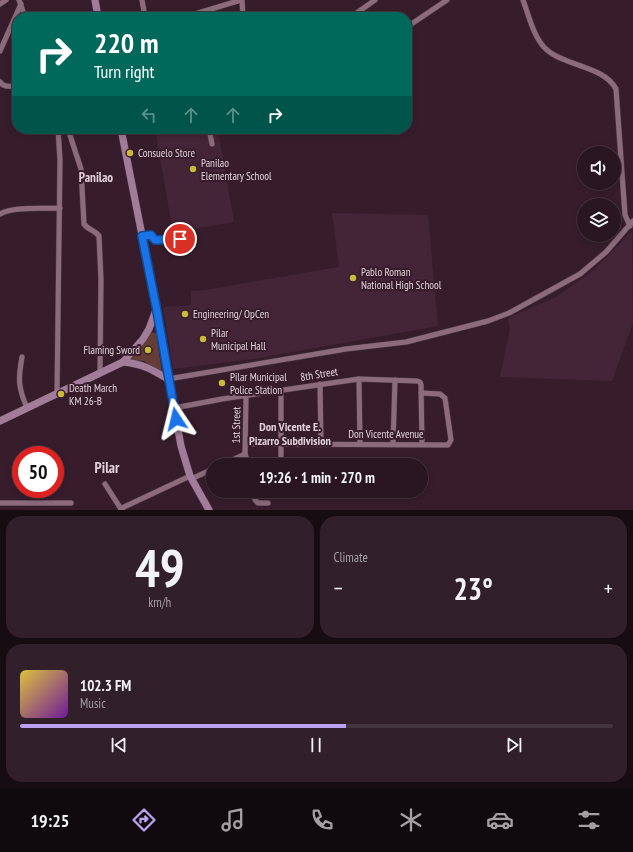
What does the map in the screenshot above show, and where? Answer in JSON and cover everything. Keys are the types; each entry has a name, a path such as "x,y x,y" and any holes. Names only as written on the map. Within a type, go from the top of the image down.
{"main road":[{"path":"95,0 97,12"},
{"path":"122,134 156,306 180,444 190,478 209,510"},
{"path":"0,421 123,362 146,335 155,315 156,306"},
{"path":"123,362 136,363 149,368 168,379"}],"street":[{"path":"0,4 6,0"},
{"path":"142,0 144,12"},
{"path":"202,12 242,0 243,12"},
{"path":"358,12 376,0"},
{"path":"412,24 447,0"},
{"path":"168,379 346,349 406,342 488,321 509,313 580,274 606,252 631,224 625,215 616,89 612,82 602,75 556,56 546,50 537,37 523,0"},
{"path":"20,2 23,12"},
{"path":"16,12 20,2"},
{"path":"0,51 12,22"},
{"path":"0,82 2,85 12,86"},
{"path":"57,394 60,208 58,134"},
{"path":"70,134 81,169 84,224 99,236 100,372"},
{"path":"210,134 212,144"},
{"path":"0,214 14,209 60,208"},
{"path":"142,236 151,235 155,240 180,239"},
{"path":"22,357 19,382 22,398 27,408"},
{"path":"359,379 360,444"},
{"name":"8th Street","path":"174,408 359,379 420,382 421,393"},
{"path":"393,444 395,380"},
{"path":"320,384 321,444"},
{"path":"281,391 281,458"},
{"path":"421,393 422,444"},
{"name":"Don Vicente Avenue","path":"246,444 448,444 451,440 445,398 440,394 421,393"},
{"name":"1st Street","path":"245,454 246,396"},
{"path":"237,458 245,454 246,458"},
{"path":"105,484 121,510 206,472"},
{"path":"255,498 258,503 268,503"},
{"path":"0,503 71,502"}],"shaded area":[{"name":"Panilao Elementary School","path":"219,134 234,222 188,230 180,228 171,221 156,135"},
{"name":"Pablo Roman National High School","path":"332,213 428,215 438,326 259,358 173,369 163,307 191,305 191,291 205,290 339,267"},
{"path":"632,231 633,323 612,381 500,377 510,329 508,318 556,297 594,270"},
{"path":"151,332 156,333 162,373 144,361 128,360"}],"place":[{"name":"Consuelo Store","path":"130,153"},
{"name":"Panilao Elementary School","path":"193,169"},
{"name":"Pablo Roman National High School","path":"353,278"},
{"name":"Engineering/ OpCen","path":"185,314"},
{"name":"Pilar Municipal Hall","path":"203,339"},
{"name":"Flaming Sword","path":"148,350"},
{"name":"Pilar Municipal Police Station","path":"222,383"},
{"name":"Death March KM 26-B","path":"61,394"}],"district":[{"name":"Panilao","path":"96,177"},
{"name":"Don Vicente E. Pizarro Subdivision","path":"290,434"},
{"name":"Pilar","path":"107,468"}],"route":[{"path":"176,419 142,236 151,235 154,236 155,240 180,239"}]}
